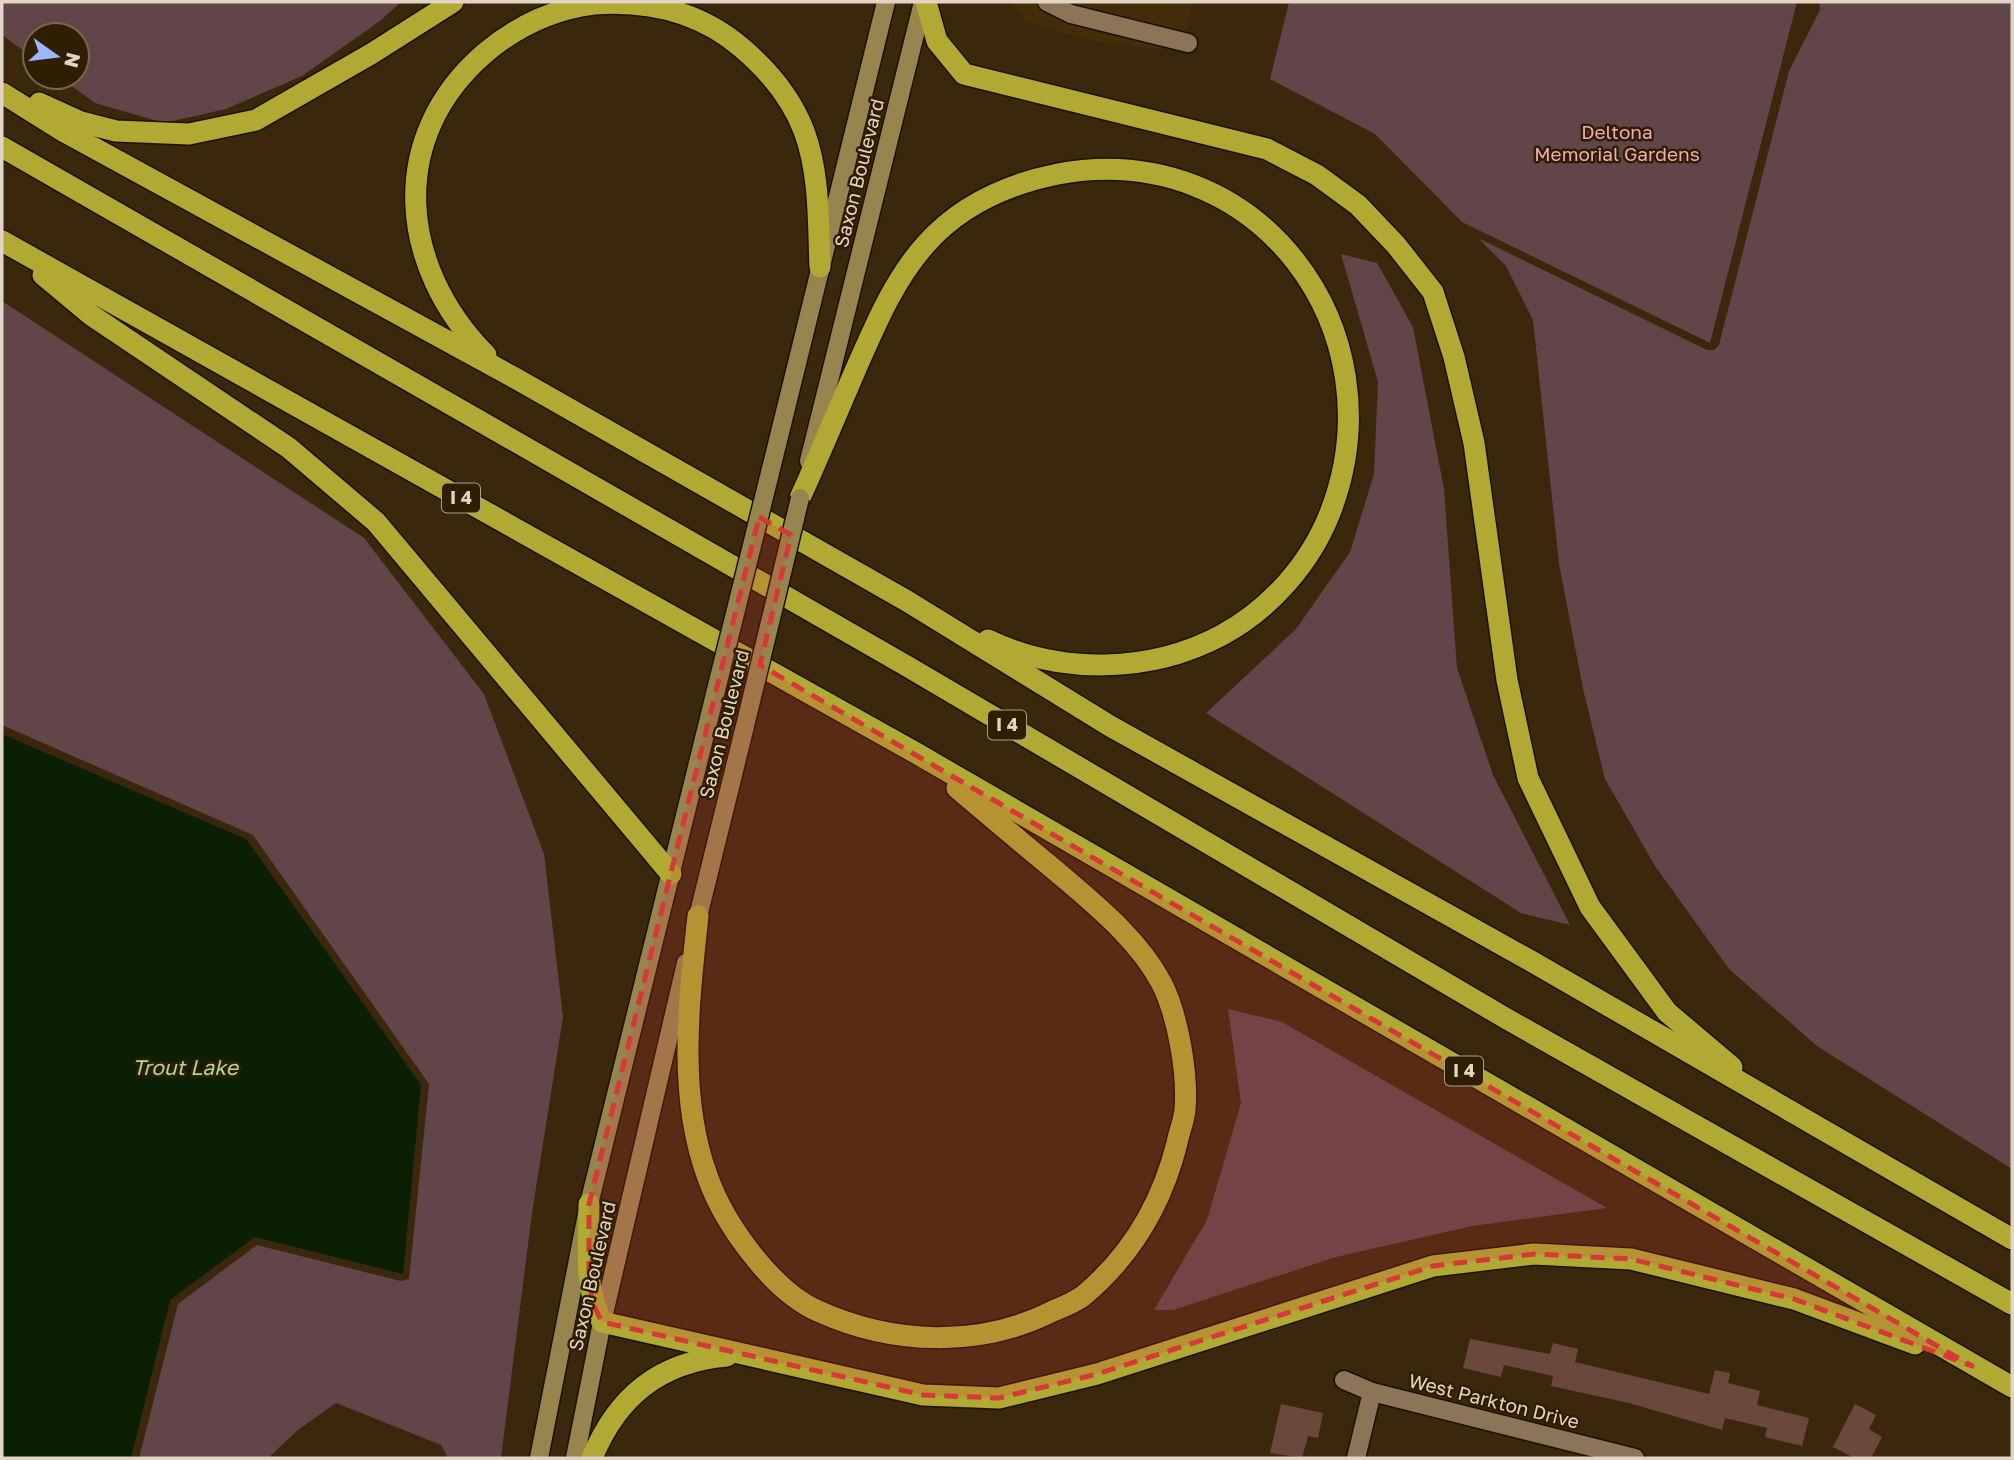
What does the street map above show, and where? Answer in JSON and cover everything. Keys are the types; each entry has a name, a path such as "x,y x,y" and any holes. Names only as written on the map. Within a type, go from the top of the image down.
{"highway":[{"path":"2,86 81,122 116,131 190,134 257,120 371,54 453,2"},
{"path":"515,378 467,335 436,288 419,240 415,212 416,180 434,115 453,84 491,48 519,28 548,15 611,2 644,3 704,21 753,58 778,83 804,131 816,187 820,267"},
{"path":"925,2 937,41 964,74 1267,149 1317,175 1358,205 1433,292 1454,356 1474,443 1507,680 1528,778 1590,908 1667,1013 1779,1106"},
{"path":"2,93 63,131 515,378 907,601 1110,726 1519,954 2012,1239"},
{"name":"I 4","path":"2,148 905,665 1507,1019 2012,1304"},
{"path":"800,498 880,315 905,271 953,218 991,195 1034,179 1074,171 1113,169 1144,174 1206,188 1236,205 1281,243 1299,265 1330,320 1344,363 1350,419 1340,488 1325,526 1310,554 1265,606 1237,627 1207,643 1136,665 1103,666 1002,646 907,601"},
{"path":"4,242 91,316 289,448 376,522 671,874"},
{"name":"I 4","path":"4,242 916,753 2012,1387"},
{"path":"698,916 689,1002 691,1081 692,1107 707,1175 728,1223 780,1284 815,1311 870,1329 930,1339 977,1338 1031,1323 1081,1298 1134,1245 1169,1174 1185,1110 1179,1036 1162,983 1118,924 916,753"},
{"path":"589,1204 592,1302 602,1322 923,1395 999,1398 1097,1374 1433,1266 1534,1254 1631,1259 1781,1296 1972,1366"},
{"path":"592,1458 602,1435 624,1401 645,1385 679,1366 706,1358 743,1355"}],"main road":[{"name":"Saxon Boulevard","path":"538,1458 589,1204 886,2"},
{"name":"Saxon Boulevard","path":"575,1458 602,1322 698,916 925,2"}],"street":[{"path":"1047,2 1071,14 1188,43"},
{"name":"West Parkton Drive","path":"1343,1380 1372,1392 1605,1454 1635,1458"},
{"path":"1356,1458 1372,1392"}],"highlighted area":[{"path":"759,517 791,535 760,665 1972,1366 1794,1299 1631,1259 1534,1254 1433,1266 1097,1374 999,1398 923,1395 602,1322 592,1302 589,1204"}],"shaded area":[{"path":"1011,2 1036,2 1046,13 1069,22 1177,49 1144,48 1087,40 1025,21"},
{"path":"1064,2 1193,2 1185,33"}],"green space":[{"path":"2,2 401,2 380,21 302,76 226,109 164,123 95,103 78,91 91,91 91,21 21,21 21,49 2,35"},
{"name":"Deltona Memorial Gardens","path":"1289,2 1797,2 1710,343 1462,222 1375,134 1270,79"},
{"path":"1819,2 2012,2 2012,1169 1817,1046 1729,969 1655,866 1605,779 1583,689 1559,564 1533,320 1506,266 1478,238 1707,350 1714,350 1719,345 1789,71 1820,10"},
{"path":"1341,254 1377,263 1413,327 1444,489 1457,668 1493,775 1570,925 1521,913 1206,713 1296,629 1350,552 1374,474 1378,382"},
{"path":"2,301 364,538 484,694 544,854 563,1017 532,1213 501,1458 448,1458 441,1445 336,1403 298,1430 268,1458 139,1458 178,1304 257,1245 401,1281 409,1279 429,1084 253,835 2,725"},
{"path":"1228,1009 1282,1022 1607,1208 1472,1226 1336,1257 1173,1310 1154,1310 1207,1220 1241,1103"}],"water":[{"name":"Trout Lake","path":"2,734 246,839 421,1085 403,1274 255,1237 170,1300 131,1458 2,1458"}],"building":[{"path":"1470,1339 1550,1354 1553,1343 1578,1349 1575,1362 1709,1394 1715,1370 1730,1373 1728,1383 1760,1391 1757,1405 1809,1418 1802,1446 1765,1437 1767,1428 1725,1418 1722,1430 1629,1403 1551,1386 1553,1376 1504,1365 1501,1377 1463,1368"},
{"path":"1281,1404 1323,1413 1318,1438 1308,1436 1302,1458 1270,1453"},
{"path":"1855,1404 1876,1415 1869,1429 1882,1437 1871,1458 1854,1458 1833,1447"}]}
